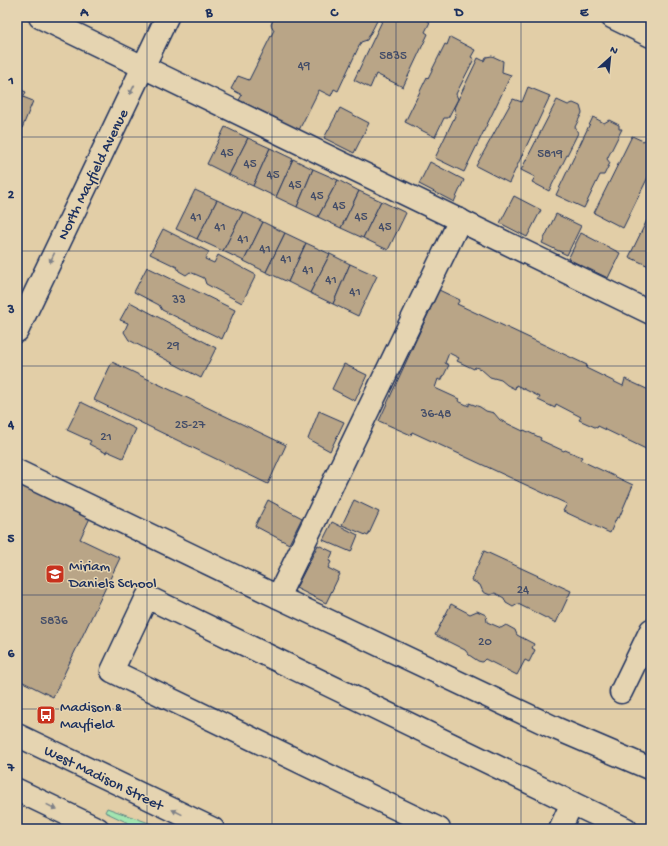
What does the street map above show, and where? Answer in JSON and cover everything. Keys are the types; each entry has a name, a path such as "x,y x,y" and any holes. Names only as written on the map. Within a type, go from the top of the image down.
{"street":[{"path":"40,17 651,313"},
{"name":"North Mayfield Avenue","path":"17,331 167,17"},
{"path":"612,17 651,36"},
{"path":"278,597 460,220"},
{"path":"17,471 555,728 651,768"},
{"path":"440,829 112,671 147,597 626,829"},
{"path":"621,692 651,630"},
{"name":"West Madison Street","path":"17,735 213,829"},
{"path":"17,790 98,829"},
{"path":"560,829 572,803"}],"green space":[{"path":"107,808 166,829 141,829 105,812"}],"building":[{"path":"274,17 379,17 367,40 361,42 338,91 334,89 331,96 319,90 299,130 239,100 242,95 231,89 238,76 249,80 274,30 271,25"},
{"path":"384,17 420,17 430,22 425,32 428,34 403,87 376,74 370,88 354,80"},
{"path":"450,37 475,50 471,57 474,59 456,94 458,99 448,118 444,118 435,137 405,122 427,77 428,78"},
{"path":"492,56 503,61 502,72 511,75 464,172 435,158 456,114 454,108 478,58 484,61 486,57"},
{"path":"528,87 550,96 509,183 476,166 513,99 522,102"},
{"path":"17,88 26,92 23,97 33,101 21,131 17,129"},
{"path":"557,100 568,105 573,103 580,106 582,113 575,127 578,133 549,191 532,182 535,177 521,170"},
{"path":"340,108 369,123 354,153 324,138"},
{"path":"593,117 604,123 609,120 619,125 619,129 622,129 607,159 610,163 604,175 600,175 584,208 556,195"},
{"path":"225,127 248,138 229,175 207,164"},
{"path":"632,136 643,141 647,139 651,141 651,171 623,228 594,213"},
{"path":"248,138 270,148 253,186 229,175"},
{"path":"270,148 293,159 276,197 253,186"},
{"path":"293,159 313,169 297,207 276,197"},
{"path":"430,162 464,180 454,202 419,184"},
{"path":"313,169 338,180 318,217 297,207"},
{"path":"338,180 359,191 341,228 318,217"},
{"path":"195,190 217,200 197,239 176,229"},
{"path":"359,191 381,201 363,238 341,228"},
{"path":"514,196 541,210 527,237 500,223"},
{"path":"217,200 243,212 223,251 197,239"},
{"path":"381,201 406,213 388,250 363,238"},
{"path":"243,212 263,222 244,261 223,251"},
{"path":"651,212 651,267 629,257"},
{"path":"556,214 581,226 567,255 542,243"},
{"path":"263,222 285,233 266,272 244,261"},
{"path":"163,229 209,252 205,259 214,263 218,255 256,275 242,303 206,284 204,278 190,272 186,275 179,271 177,267 150,254"},
{"path":"285,233 306,243 288,282 266,272"},
{"path":"581,233 620,253 608,278 568,259"},
{"path":"306,243 330,254 310,293 288,282"},
{"path":"330,254 350,264 333,304 310,293"},
{"path":"350,264 377,276 358,316 333,304"},
{"path":"147,267 235,310 222,339 162,310 159,305 134,292"},
{"path":"439,290 460,300 457,304 587,365 586,368 623,386 625,379 651,391 650,451 598,426 597,428 579,420 581,417 556,404 555,408 538,400 540,397 516,385 515,389 501,380 490,377 481,369 475,367 474,369 457,361 459,358 449,353 445,363 449,365 441,381 438,379 435,388 459,399 458,401 469,406 469,403 494,413 500,420 541,438 540,440 564,451 565,450 582,457 580,460 633,485 619,518 617,517 610,533 563,511 567,504 412,432 411,435 379,421"},
{"path":"130,302 216,348 201,378 129,340 124,332 128,323 120,320"},
{"path":"112,362 286,445 268,484 94,400"},
{"path":"344,364 367,375 355,401 332,389"},
{"path":"81,402 136,429 123,458 107,451 106,453 89,444 91,441 67,430"},
{"path":"319,411 344,422 330,451 308,439"},
{"path":"17,482 90,518 80,539 120,558 53,697 17,679"},
{"path":"268,500 302,518 289,544 255,526"},
{"path":"354,500 379,512 368,536 342,525"},
{"path":"332,522 358,535 351,552 323,540"},
{"path":"318,545 333,552 328,568 340,574 326,603 296,588"},
{"path":"484,551 571,591 556,623 518,604 513,607 506,603 504,598 495,593 490,595 483,592 480,585 471,580"},
{"path":"451,604 470,614 477,611 486,615 487,622 501,628 506,625 515,630 517,635 534,644 532,648 535,650 529,662 525,660 517,675 485,659 482,662 478,661 469,655 465,650 435,635"}],"place":[{"name":"Miriam Daniels School","path":"55,574"},
{"name":"Madison & Mayfield","path":"46,715"}]}
